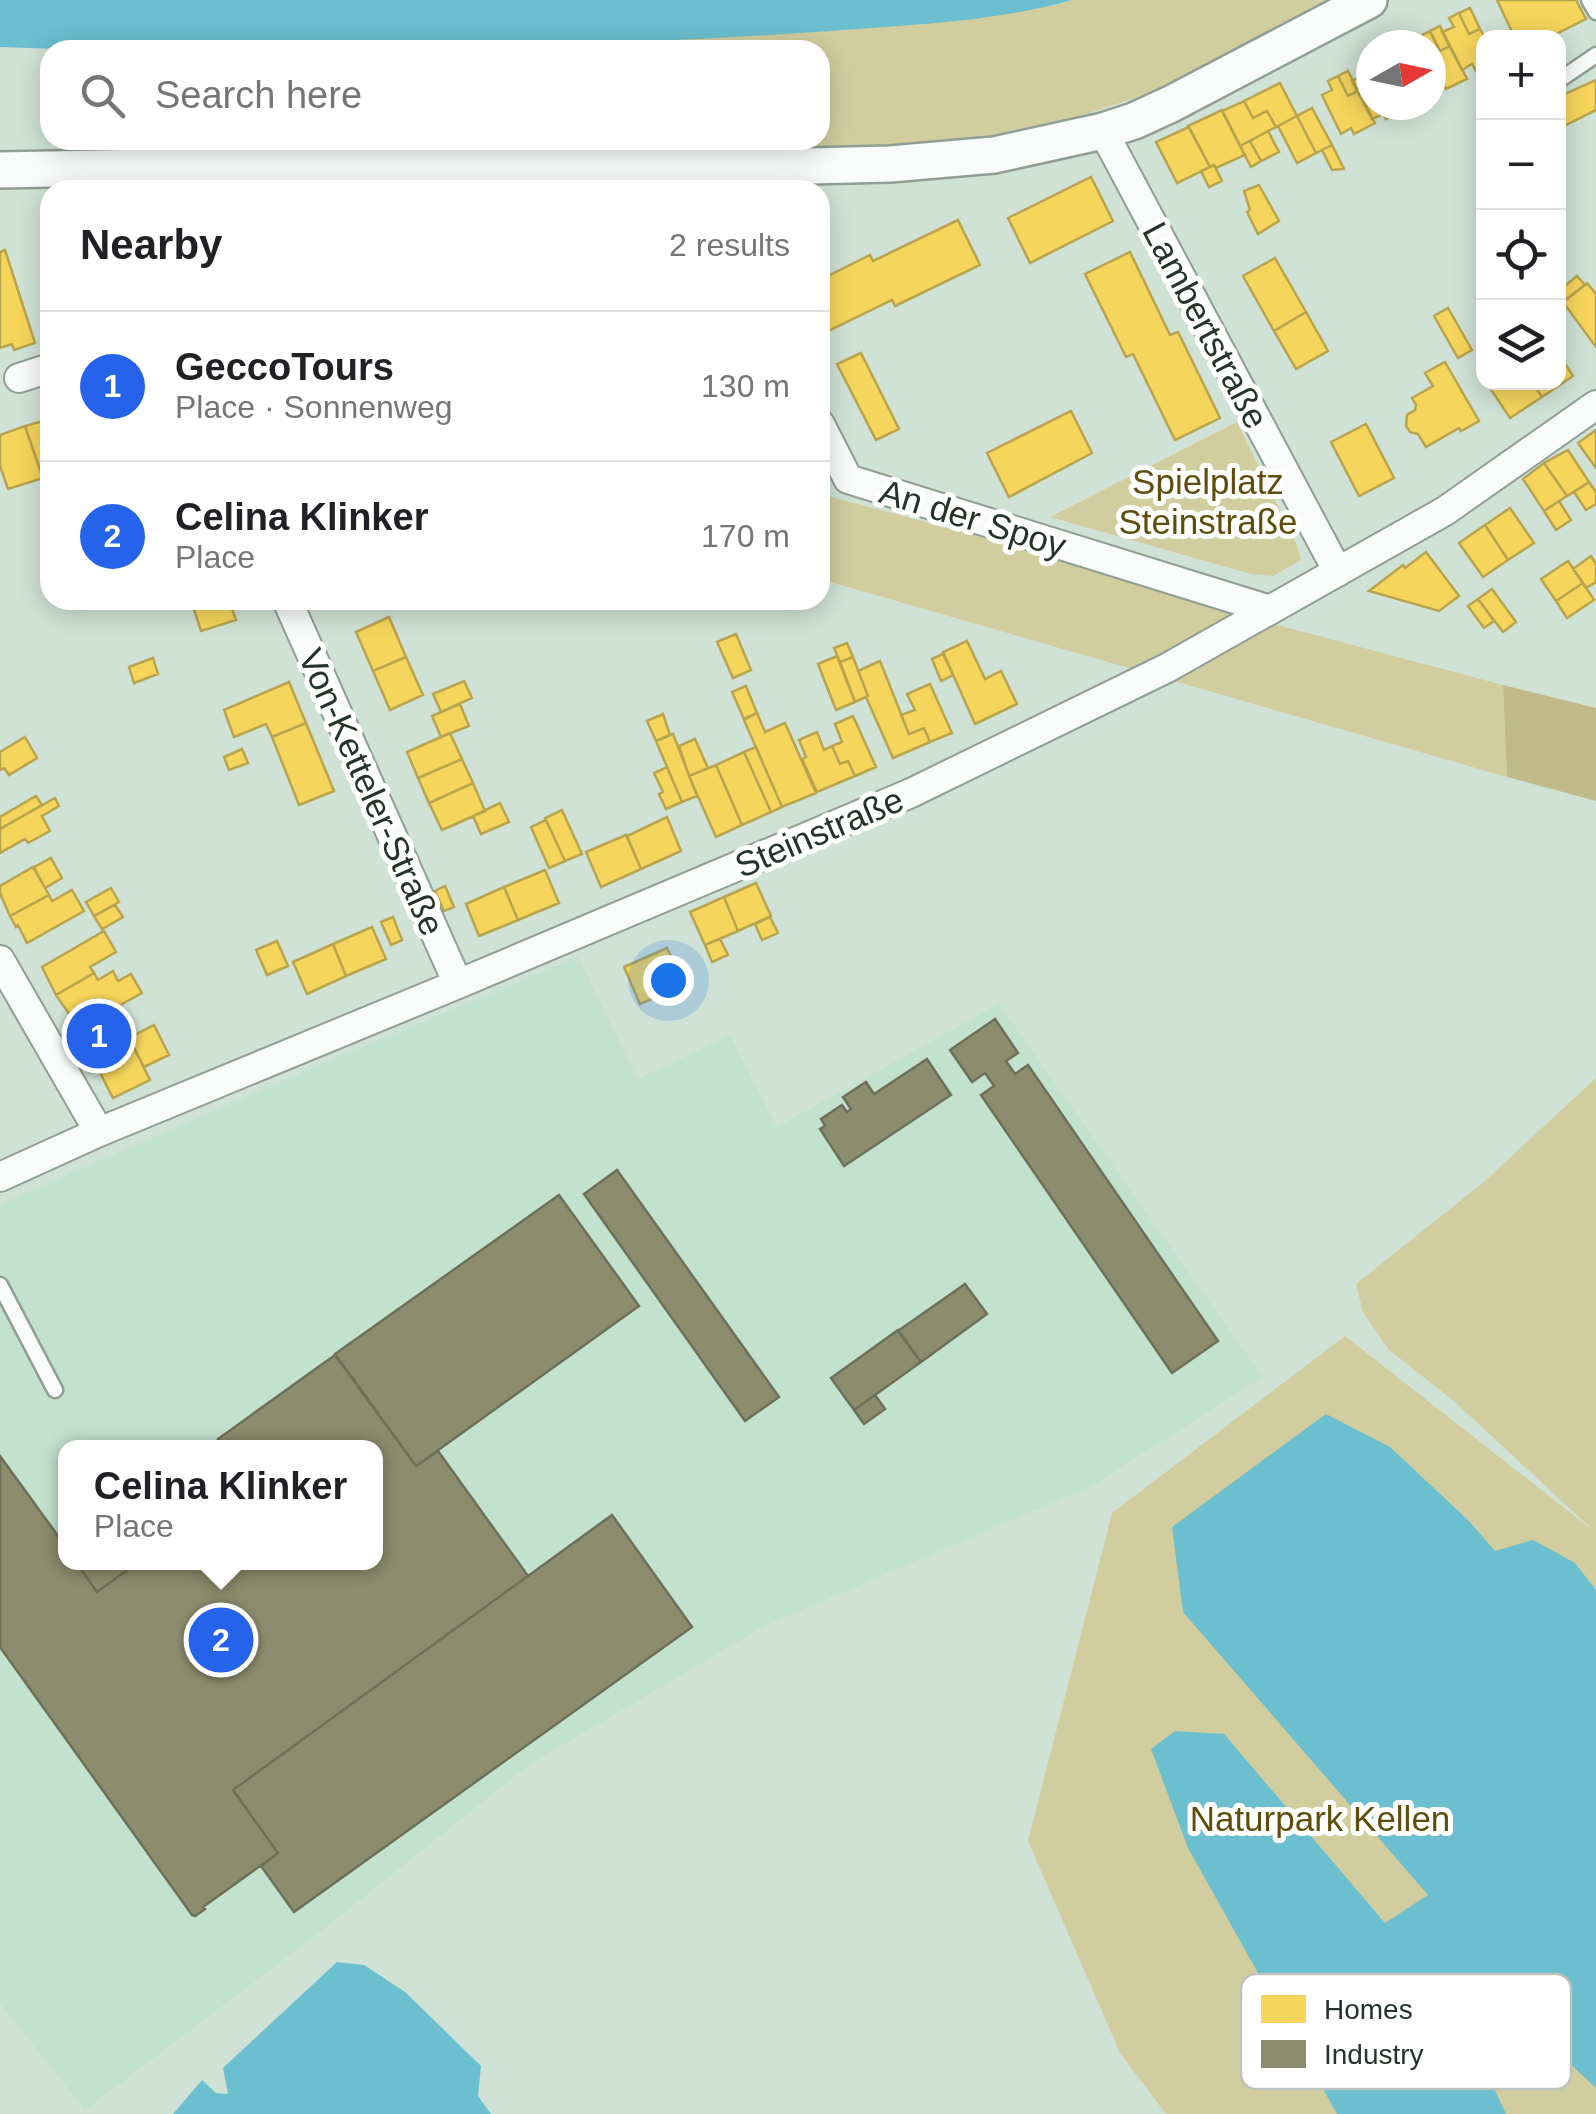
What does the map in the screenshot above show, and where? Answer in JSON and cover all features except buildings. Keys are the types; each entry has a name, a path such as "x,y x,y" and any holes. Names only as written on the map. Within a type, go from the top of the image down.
{"street":[{"path":"0,170 154,178 695,179 994,155 1134,121 1369,0"},
{"name":"Lambertstraße","path":"1103,131 1338,572"},
{"path":"19,378 40,371"},
{"name":"Steinstraße","path":"0,1177 98,1132 911,792 1166,668 1338,572 1445,511 1596,405"},
{"name":"An der Spoy","path":"830,444 848,479"},
{"name":"An der Spoy","path":"830,474 1270,610"},
{"name":"Von-Ketteler-Straße","path":"290,610 458,984"},
{"path":"0,960 98,1132"}],"lane":[{"path":"1590,0 1596,12"},
{"path":"1566,76 1596,54"},
{"path":"0,1285 55,1390"}],"shaded area":[{"path":"1503,685 1596,708 1596,801 1507,777"},
{"path":"578,957 638,1079 730,1035 777,1127 999,1004 1263,1377 1092,1486 765,1626 529,1765 319,1933 85,2110 0,2004 0,1204"}],"green space":[{"path":"1072,0 1328,0 1141,96 1053,125 945,144 830,146 830,40 623,40 1051,6"},
{"path":"358,150 620,150 512,152"},
{"name":"Spielplatz Steinstraße","path":"1237,422 1301,560 1273,576 1251,574 1050,517"},
{"path":"830,497 971,534 1229,612 1503,685 1507,777 830,582"},
{"name":"Naturpark Kellen","path":"1596,1078 1596,2114 1166,2114 1120,2053 1028,1841 1112,1513 1345,1336 1595,1532 1455,1402 1388,1349 1363,1312 1356,1284 1484,1182"}],"water":[{"path":"0,0 1072,0 1026,11 932,23 696,39 40,40 40,48 0,47"},
{"path":"1326,1414 1390,1447 1469,1521 1495,1551 1533,1540 1575,1563 1596,1590 1596,2088 1571,2065 1571,1974 1259,1974 1188,1848 1151,1749 1175,1731 1224,1734 1385,1923 1428,1895 1183,1612 1172,1527"},
{"path":"337,1962 364,1965 405,1992 481,2066 478,2096 491,2114 173,2114 202,2080 216,2093 228,2094 223,2068"},
{"path":"1323,2089 1494,2089 1506,2114 1337,2114"}],"place":[{"name":"GeccoTours","path":"99,1036"},
{"name":"Celina Klinker","path":"221,1640"}]}
